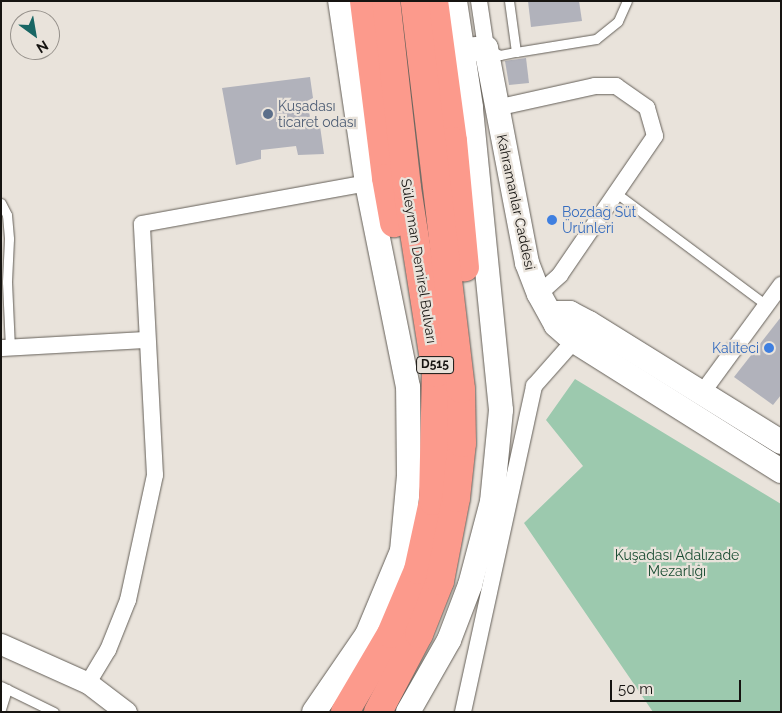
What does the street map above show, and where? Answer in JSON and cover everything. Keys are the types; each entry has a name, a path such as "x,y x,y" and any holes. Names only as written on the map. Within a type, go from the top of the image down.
{"highway":[{"path":"364,1 386,178 424,375 433,501"},
{"name":"Süleyman Demirel Bulvarı","path":"345,712 391,634 418,570 433,501 436,372 407,188 386,1"},
{"name":"Süleyman Demirel Bulvarı","path":"378,712 419,634 440,581 456,498 462,443 461,389 415,1"},
{"path":"434,1 454,141 473,373 474,440 464,505 440,581"}],"main road":[{"path":"314,712 367,635 402,551 409,476 408,387 367,183 340,1"},
{"path":"408,712 449,640 470,585 492,502 501,410 474,49 455,1"},
{"name":"Kahramanlar Caddesi","path":"474,49 496,108 525,253 545,304 556,326 578,335"},
{"path":"578,335 702,393 781,442"},
{"path":"578,335 781,471"}],"street":[{"name":"Kahramanlar Caddesi","path":"474,49 479,1"},
{"path":"496,108 595,86 616,86 647,108 655,136 560,275 545,304"},
{"path":"88,683 108,650 128,600 155,475 146,340 142,224 367,183"},
{"path":"702,393 781,286"},
{"path":"463,712 534,386 578,335"},
{"path":"6,348 146,340"},
{"path":"1,644 88,683 126,712"}],"lane":[{"path":"509,1 516,52"},
{"path":"474,49 500,55 596,39 618,22 627,1"},
{"path":"616,193 766,305"},
{"path":"1,202 7,216 9,239 6,348"},
{"path":"1,708 4,687 54,712"}],"green space":[{"name":"Kuşadası Adalızade Mezarlığı","path":"575,379 781,504 781,712 653,712 524,523 583,466 546,420"}],"building":[{"path":"528,1 579,1 582,21 531,27"},
{"path":"526,58 529,83 509,85 505,61"},
{"name":"Kuşadası ticaret odası","path":"310,77 313,98 307,101 312,128 320,126 324,154 298,155 296,146 261,150 261,159 236,165 222,88"},
{"name":"Kaliteci","path":"781,317 781,395 773,405 734,377"}],"place":[{"name":"Kuşadası ticaret odası","path":"268,114"},
{"name":"Bozdağ Süt Ürünleri","path":"552,220"},
{"name":"Kaliteci","path":"769,348"}]}
